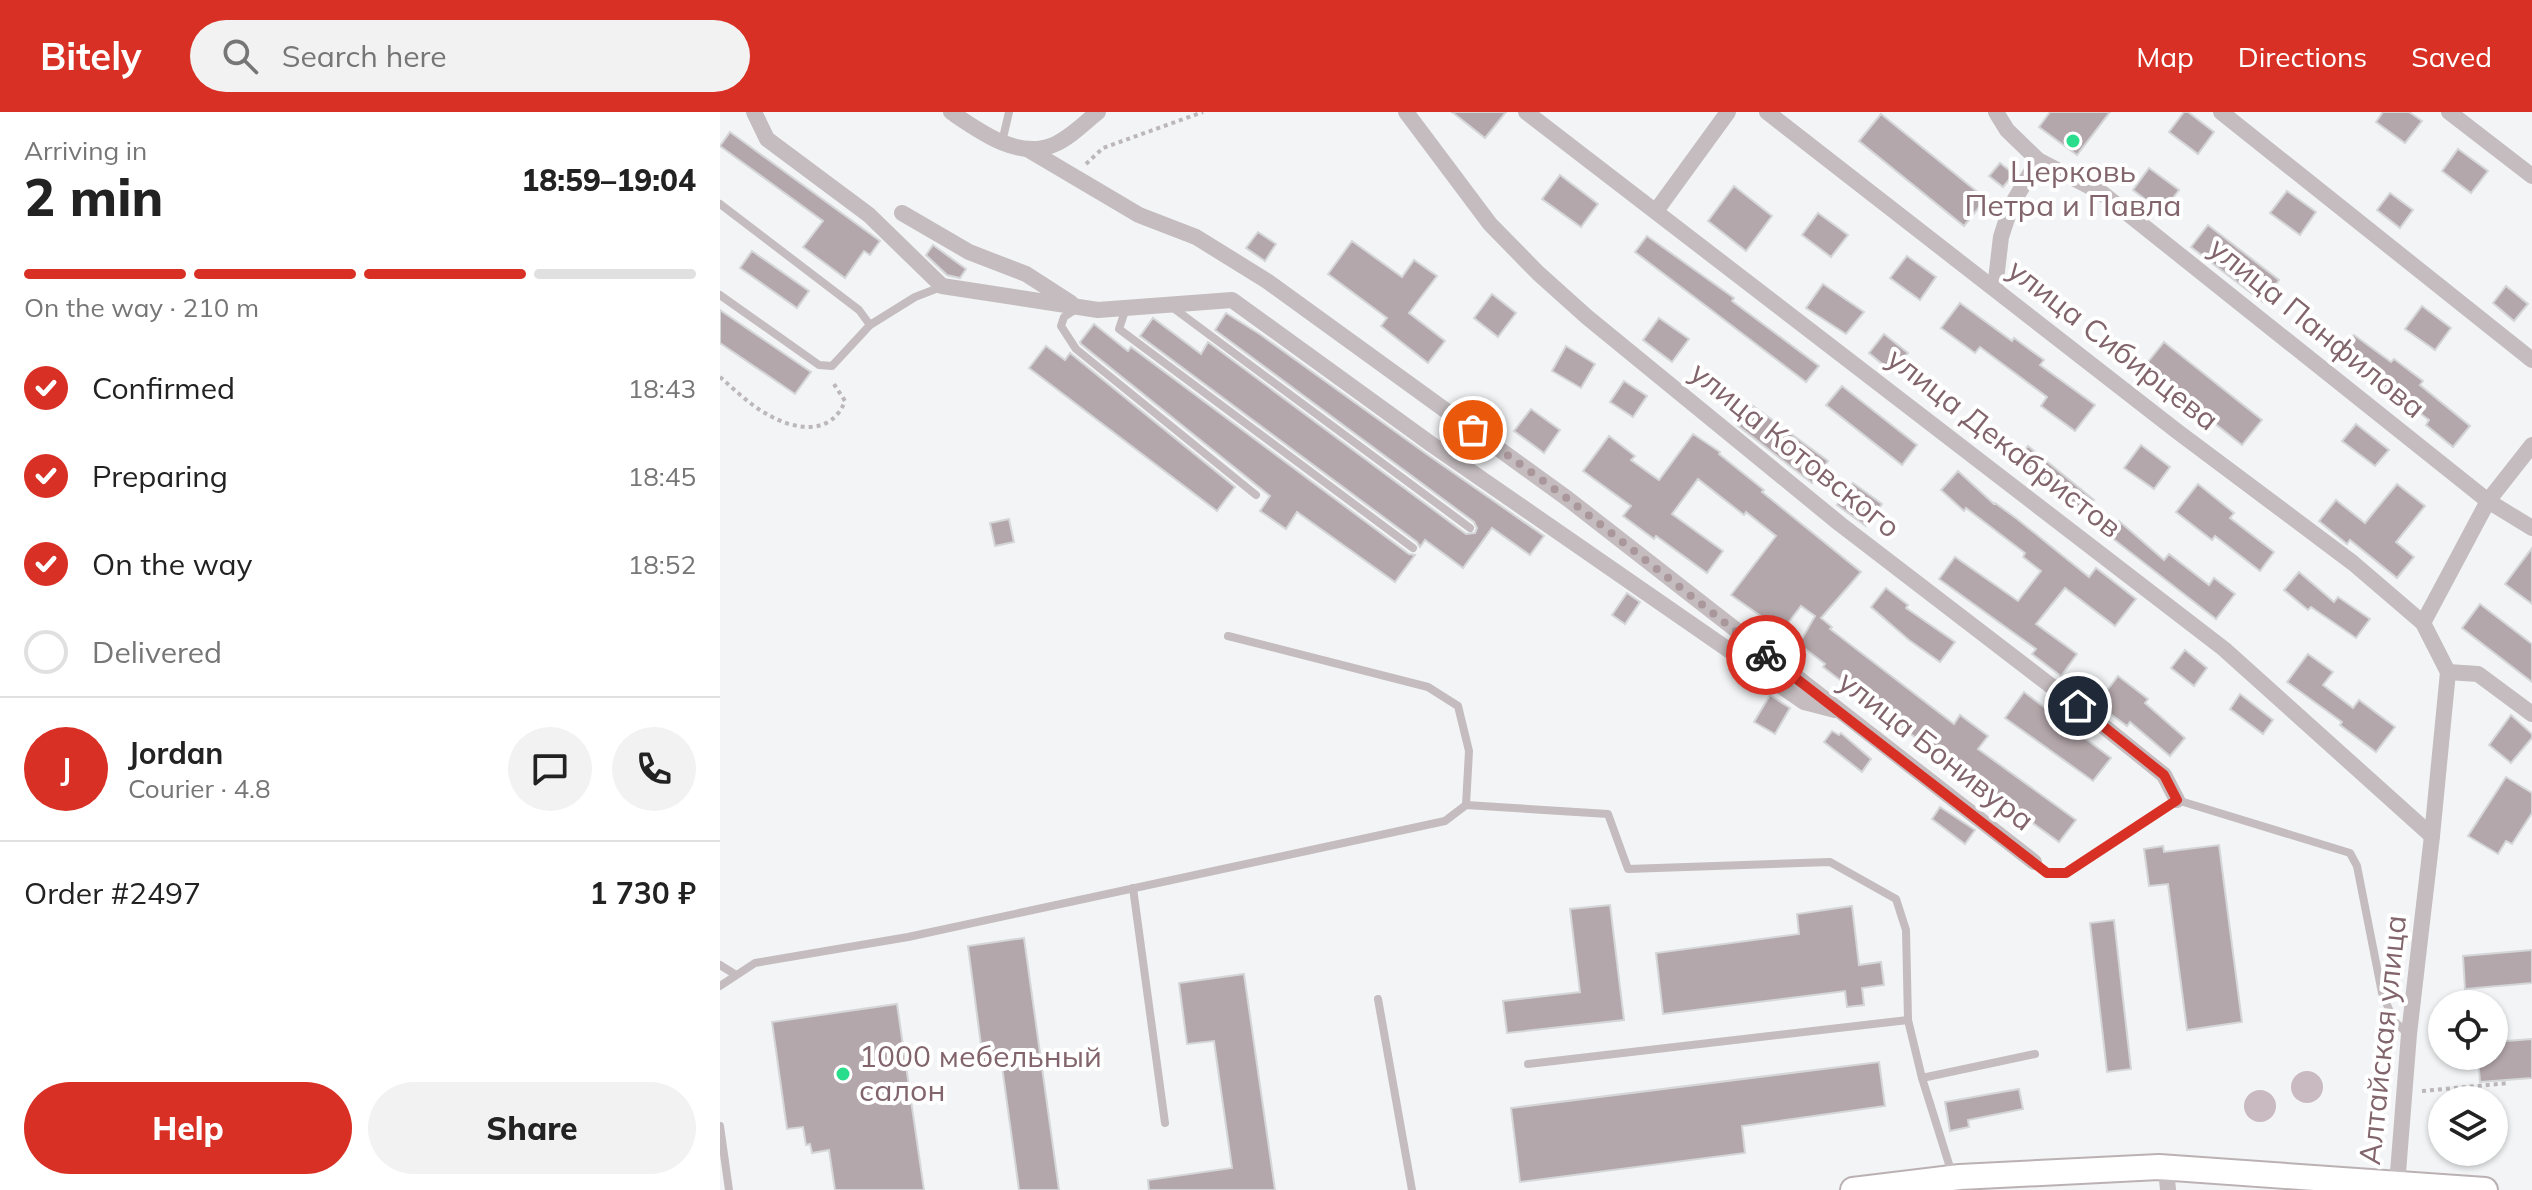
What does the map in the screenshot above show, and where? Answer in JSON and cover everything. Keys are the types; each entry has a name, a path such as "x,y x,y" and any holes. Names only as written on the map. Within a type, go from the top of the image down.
{"street":[{"path":"754,112 767,139 869,215 942,286 1098,310 1232,300 1442,452 1804,702 1835,710"},
{"path":"951,112 1002,142 1029,150 1072,176"},
{"path":"1029,150 1052,146 1065,139 1098,112"},
{"name":"улица Котовского","path":"1406,112 1490,224 1587,317 1840,524 2164,775 2177,800"},
{"name":"улица Декабристов","path":"1526,112 2224,649 2432,836"},
{"path":"1656,211 1728,112"},
{"name":"улица Сибирцева","path":"1767,112 2178,432 2353,563 2423,623"},
{"name":"улица Панфилова","path":"1996,112 2007,130 2038,160 2102,193 2488,501 2532,528"},
{"path":"2221,112 2532,360"},
{"path":"2449,112 2532,176"},
{"path":"1995,288 2001,237 2011,206 2038,160"},
{"name":"улица Бонивура","path":"1072,176 1139,215 1196,237 1267,281 1568,499 2034,862"},
{"path":"902,213 969,252 1026,274 1096,319"},
{"path":"2532,445 2488,501 2423,623 2448,672 2478,674 2532,714"},
{"name":"Алтайская улица","path":"2411,1187 2403,1093 2448,672"},
{"path":"1853,1190 1958,1181 2167,1179 2485,1190"}],"lane":[{"path":"1002,142 1009,112"},
{"path":"720,204 859,310 870,325"},
{"path":"720,295 819,365 832,366 870,325 915,297 942,286"},
{"path":"1170,305 1470,528"},
{"path":"1079,307 1064,317 1061,326 1076,349 1256,495"},
{"path":"1126,308 1119,329 1413,548"},
{"path":"1442,452 1449,413"},
{"path":"1228,636 1428,687 1458,706 1469,751 1466,805"},
{"path":"2034,862 2047,873 2066,873 2177,800 2350,853 2357,866 2382,993 2394,1021 2409,1034"},
{"path":"720,986 755,963 908,937 1445,821 1466,805 1608,814 1628,869 1830,862 1896,899 1906,930 1908,1020 1922,1078 1958,1181"},
{"path":"1133,888 1165,1123"},
{"path":"720,965 736,975"},
{"path":"1378,999 1412,1190"},
{"path":"1528,1064 1908,1020"},
{"path":"1922,1078 2035,1054"},
{"path":"720,1126 729,1190"}],"path":[{"path":"1072,176 1103,148 1203,112"},
{"path":"720,377 764,413 797,427 817,427 840,414 845,401 831,380 832,366"},
{"path":"2403,1093 2509,1083"}],"shaded area":[{"path":"2307,1071 2318,1076 2323,1087 2318,1098 2307,1103 2296,1098 2291,1087 2296,1076"},
{"path":"2260,1090 2271,1095 2276,1106 2271,1117 2260,1122 2249,1117 2244,1106 2249,1095"}],"building":[{"path":"1452,112 1506,112 1485,138"},
{"name":"Церковь Петра и Павла","path":"2050,112 2110,112 2077,155 2039,127"},
{"path":"2184,112 2214,132 2198,154 2169,132"},
{"path":"2383,112 2409,112 2422,121 2405,143 2376,122"},
{"path":"1881,114 1986,199 1964,226 1859,141"},
{"path":"730,132 880,241 870,255 864,251 845,278 803,247 823,221 720,146"},
{"path":"2458,149 2488,171 2471,193 2442,171"},
{"path":"2000,163 2014,174 2003,187 1989,176"},
{"path":"2149,168 2179,190 2162,212 2133,190"},
{"path":"1560,175 1598,204 1581,227 1542,199"},
{"path":"1734,186 1772,216 1746,251 1708,221"},
{"path":"2287,191 2316,212 2300,235 2270,213"},
{"path":"2390,193 2413,210 2400,228 2377,210"},
{"path":"1818,213 1848,235 1831,257 1802,235"},
{"path":"2208,225 2279,280 2263,302 2191,247"},
{"path":"1258,232 1276,244 1265,261 1246,248"},
{"path":"1647,236 1734,298 1732,301 1819,366 1806,382 1635,252"},
{"path":"1352,241 1402,277 1414,260 1437,276 1409,313 1445,341 1428,363 1381,326 1387,318 1328,274"},
{"path":"933,245 966,269 960,278 947,275 926,255"},
{"path":"752,251 809,291 797,308 740,268"},
{"path":"1907,256 1936,277 1920,300 1890,278"},
{"path":"1823,284 1864,312 1846,334 1806,308"},
{"path":"2506,286 2528,304 2514,321 2493,303"},
{"path":"1492,294 1516,313 1498,337 1474,318"},
{"path":"1960,303 2044,360 2040,365 2095,405 2075,431 2041,406 2047,397 1980,347 1975,353 1941,328"},
{"path":"2422,306 2451,328 2435,350 2405,329"},
{"path":"720,310 811,372 795,394 720,343"},
{"path":"1226,313 1544,536 1530,555 1492,528 1463,568 1425,540 1420,547 1140,336 1153,318 1201,354 1208,342 1466,534 1475,533 1477,528 1474,522 1215,330"},
{"path":"1659,318 1689,339 1672,362 1643,340"},
{"path":"1094,324 1128,351 1131,347 1409,554 1415,555 1395,582 1297,512 1286,529 1260,511 1270,496 1081,344"},
{"path":"1884,334 1908,353 1892,372 1869,353"},
{"path":"2354,335 2423,381 2420,385 2470,426 2453,447 2426,425 2429,420 2370,376 2367,379 2338,357"},
{"path":"2164,342 2262,420 2242,445 2144,367"},
{"path":"1046,346 1065,360 1070,353 1235,487 1217,511 1029,368"},
{"path":"1566,346 1595,364 1581,388 1552,371"},
{"path":"1624,381 1647,396 1633,417 1610,402"},
{"path":"1842,386 1917,445 1902,465 1826,405"},
{"path":"1752,405 1828,461 1812,483 1737,425"},
{"path":"1531,409 1560,430 1544,453 1514,431"},
{"path":"2356,424 2389,450 2375,466 2342,441"},
{"path":"1693,434 1720,452 1764,490 1762,492 1861,572 1821,618 1832,627 1830,629 1954,724 1960,715 1988,736 1978,749 2076,820 2059,842 1823,667 1825,664 1799,644 1815,616 1801,606 1782,631 1731,595 1776,536 1746,512 1744,515 1698,479 1672,514 1723,551 1707,573 1623,516 1631,506 1583,471 1609,436 1635,456 1631,460 1659,480"},
{"path":"2141,445 2170,467 2154,489 2124,468"},
{"path":"2028,446 2094,500 2081,516 2014,464"},
{"path":"1958,471 1994,504 2089,577 2096,568 2136,599 2115,626 2065,588 2036,624 2077,654 2061,676 2032,654 2036,649 1939,579 1955,557 2018,601 2041,571 2023,557 2025,553 1966,508 1964,511 1941,490"},
{"path":"1853,483 1882,504 1866,526 1837,505"},
{"path":"2198,484 2234,513 2230,518 2274,552 2260,571 2215,536 2212,540 2176,512"},
{"path":"2397,484 2425,506 2396,542 2414,557 2397,578 2350,540 2347,544 2319,521 2336,500 2365,523"},
{"path":"1009,519 1014,542 995,546 990,523"},
{"path":"2119,521 2164,560 2169,554 2209,585 2214,578 2235,594 2216,619 2107,534"},
{"path":"2532,548 2532,604 2505,584"},
{"path":"2299,572 2334,602 2338,597 2370,619 2356,638 2311,607 2308,610 2284,590"},
{"path":"1886,588 1908,605 1906,608 1955,642 1940,662 1871,607"},
{"path":"1627,593 1640,602 1625,624 1612,615"},
{"path":"2480,604 2532,644 2532,682 2462,628"},
{"path":"2185,650 2207,668 2194,686 2171,668"},
{"path":"2308,654 2333,672 2323,685 2353,708 2359,700 2395,727 2376,752 2340,725 2342,722 2287,682"},
{"path":"2118,676 2148,699 2145,703 2185,738 2170,756 2130,722 2127,726 2097,704"},
{"path":"2024,692 2111,758 2093,781 2005,718"},
{"path":"2240,694 2273,720 2263,734 2230,709"},
{"path":"1770,695 1790,708 1775,734 1754,722"},
{"path":"2511,715 2532,734 2532,738 2511,763 2489,745"},
{"path":"1832,731 1841,733 1871,759 1862,772 1824,742"},
{"path":"2506,777 2532,793 2532,813 2512,844 2506,841 2498,854 2468,836"},
{"path":"1940,807 1975,830 1965,844 1932,819"},
{"path":"2219,845 2242,1022 2187,1030 2168,884 2149,886 2144,849 2163,846 2164,852"},
{"path":"1610,905 1624,1020 1507,1033 1503,1001 1580,992 1570,909"},
{"path":"1852,906 1859,965 1881,962 1884,985 1862,988 1864,1005 1847,1007 1845,991 1663,1014 1656,953 1799,934 1797,914"},
{"path":"2114,920 2131,1069 2107,1072 2090,923"},
{"path":"1024,938 1059,1190 1019,1190 1002,1066 984,1068 968,946"},
{"path":"2532,950 2532,983 2465,989 2463,956"},
{"path":"1244,974 1275,1190 1149,1190 1148,1180 1232,1168 1214,1041 1187,1044 1179,983"},
{"name":"1000 мебельный салон","path":"897,1004 924,1190 835,1190 829,1150 812,1153 810,1144 806,1145 803,1127 787,1129 772,1022"},
{"path":"2532,1039 2532,1078 2480,1082 2479,1070 2508,1070 2508,1041"},
{"path":"1879,1062 1885,1106 1742,1126 1745,1153 1520,1182 1511,1108"},
{"path":"2019,1089 2023,1109 1968,1120 1969,1127 1950,1131 1945,1102"}],"way so far":[{"path":"1473,430 1568,499 1766,655"}],"place":[{"name":"Церковь Петра и Павла","path":"2073,141"},
{"name":"1000 мебельный салон","path":"843,1074"}],"route":[{"path":"1766,655 2047,873 2066,873 2177,800 2164,775 2078,706"}]}
